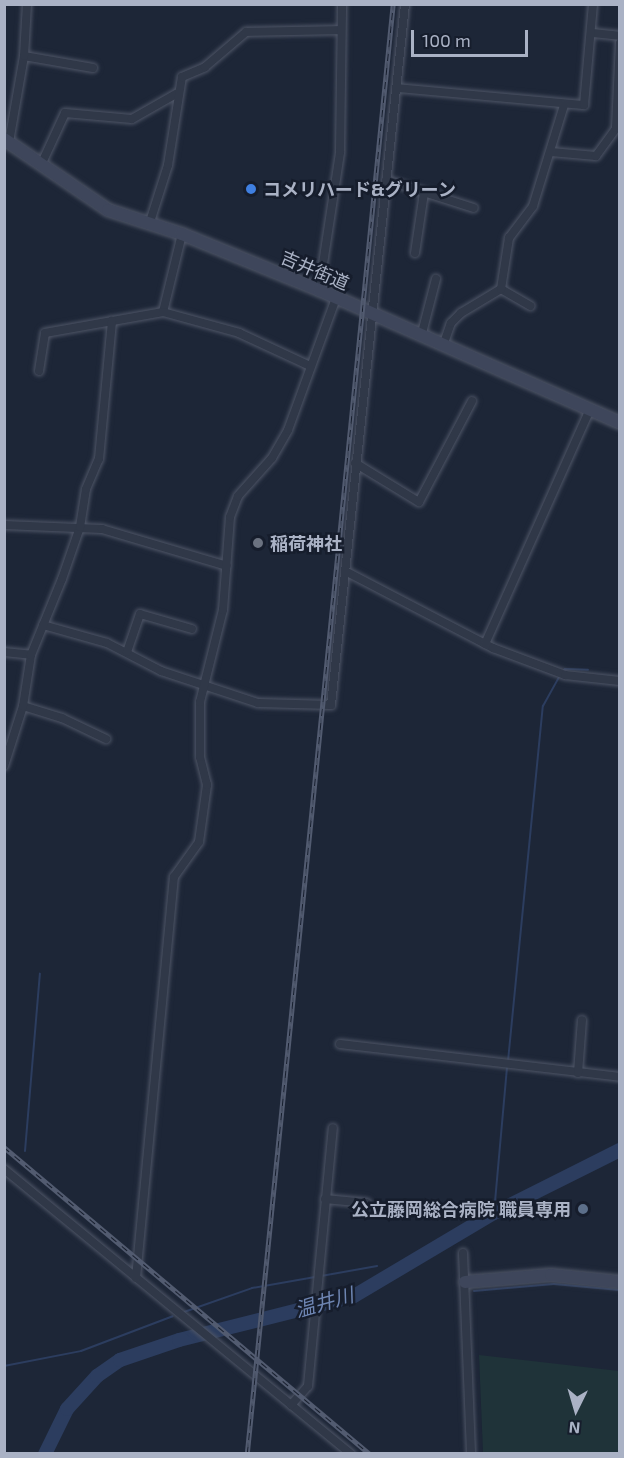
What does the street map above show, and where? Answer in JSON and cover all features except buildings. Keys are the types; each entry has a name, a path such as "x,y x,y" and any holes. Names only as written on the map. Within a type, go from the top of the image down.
{"main road":[{"name":"吉井街道","path":"7,140 93,202 149,225 182,234 422,333 620,423"},
{"path":"465,1282 551,1275 620,1282"}],"street":[{"path":"7,140 24,56 27,4"},
{"path":"319,290 339,152 342,4"},
{"path":"43,625 128,652 161,671 258,703 331,705 347,572 355,463 405,4"},
{"path":"397,88 564,105 584,105 593,4"},
{"path":"149,225 168,165 176,94 182,77 205,66 246,32 340,30"},
{"path":"592,33 620,36"},
{"path":"551,152 596,156 616,128 620,43"},
{"path":"24,56 93,68"},
{"path":"41,165 65,112 132,119 176,94"},
{"path":"501,290 509,238 533,206 564,105"},
{"path":"386,180 474,208"},
{"path":"415,253 424,193"},
{"path":"163,312 182,234"},
{"path":"422,333 436,279"},
{"path":"501,290 530,306"},
{"path":"444,343 451,323 461,313 501,290"},
{"path":"136,1278 174,878 199,842 204,812 207,785 199,721 223,610 230,517 238,496 272,458 288,430 336,298"},
{"path":"39,371 45,333 163,312 239,333 310,366"},
{"path":"4,766 23,706 31,655 80,527 86,489 99,459 112,321"},
{"path":"355,463 419,502 472,400"},
{"path":"485,644 590,409"},
{"path":"4,525 58,531 80,527 102,530 227,566"},
{"path":"347,572 485,644 565,675 620,681"},
{"path":"128,652 140,614 192,629"},
{"path":"4,652 31,655"},
{"path":"23,706 62,718 106,740"},
{"path":"578,1073 582,1020"},
{"path":"340,1044 620,1077"},
{"path":"291,1405 308,1386 333,1128"},
{"path":"4,1169 351,1454"},
{"path":"325,1199 367,1203"},
{"path":"463,1253 471,1454"}],"shaded area":[{"path":"479,1355 619,1371 619,1453 483,1453"}],"waterway":[{"path":"562,672 565,669 588,670"},
{"path":"508,1061 543,706 559,677"},
{"path":"25,1151 40,974"},
{"path":"494,1213 507,1067"},
{"name":"温井川","path":"45,1454 67,1409 97,1376 120,1360 179,1340 354,1296 494,1213 620,1150"},
{"path":"321,1276 377,1266"},
{"path":"184,1312 252,1288 315,1277"},
{"path":"474,1291 554,1284 620,1290"},
{"path":"4,1366 81,1351 173,1316"}],"railway":[{"path":"247,1454 393,4"},
{"path":"4,1147 370,1454"}],"place":[{"name":"コメリハード&グリーン","path":"251,189"},
{"name":"稲荷神社","path":"258,543"},
{"name":"公立藤岡総合病院 職員専用","path":"583,1209"}]}
